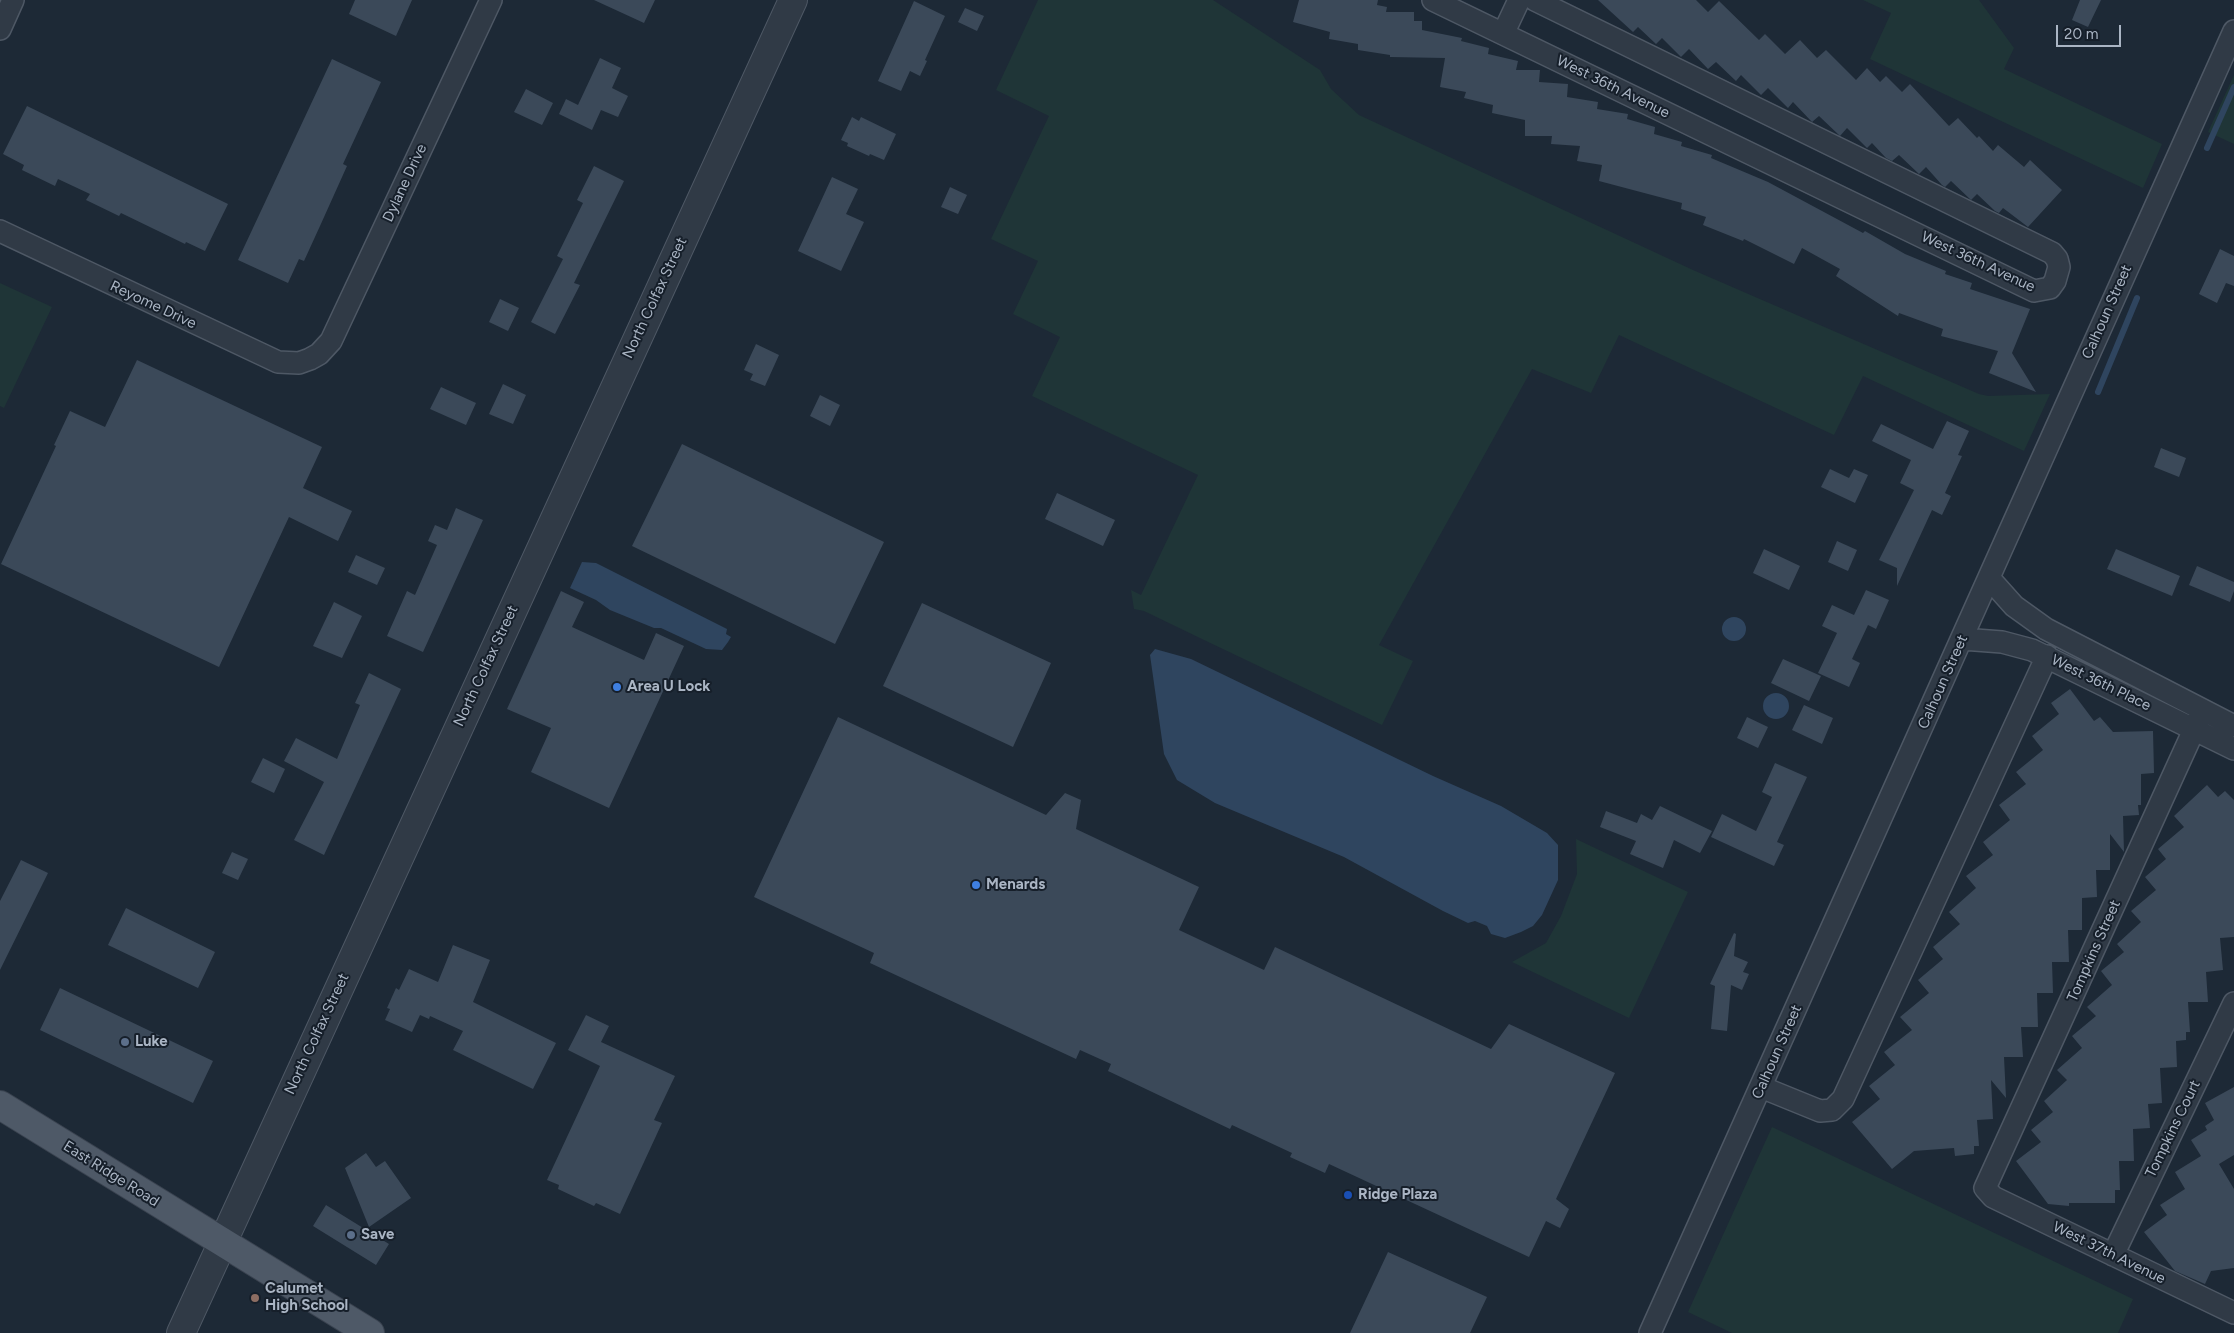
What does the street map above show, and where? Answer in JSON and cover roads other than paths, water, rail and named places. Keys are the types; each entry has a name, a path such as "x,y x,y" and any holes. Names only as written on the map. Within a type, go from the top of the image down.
{"main road":[{"name":"East Ridge Road","path":"0,1105 370,1333"}],"street":[{"path":"0,29 13,0"},
{"name":"Dylane Drive","path":"310,359 319,354 331,341 491,0"},
{"name":"North Colfax Street","path":"181,1333 793,0"},
{"name":"West 36th Avenue","path":"1433,0 2034,291 2050,288 2055,281 2058,259 2052,253 1534,0"},
{"path":"1503,34 1519,0"},
{"name":"Calhoun Street","path":"1650,1333 2234,31"},
{"name":"Reyome Drive","path":"0,231 278,362 299,363 310,359"},
{"name":"West 36th Place","path":"1989,578 2008,600 2040,626 2199,720 2234,749"},
{"name":"West 36th Place","path":"1962,639 2013,644 2047,656 2199,720 2234,726"},
{"path":"1761,1086 1814,1110 1832,1110 1838,1106 1847,1092 2047,656"},
{"name":"Tompkins Street","path":"1986,1191 1986,1184 2199,720"},
{"name":"Tompkins Court","path":"2112,1254 2234,1002"},
{"name":"West 37th Avenue","path":"1986,1191 1993,1197 2234,1313"}],"water":[{"path":"582,562 596,563 727,629 726,634 731,637 722,650 706,649 661,628 654,628 610,610 596,600 570,588"},
{"path":"1734,617 1739,618 1745,624 1745,634 1739,640 1734,641 1729,640 1723,634 1722,629 1723,624 1729,618"},
{"path":"1155,649 1191,659 1433,776 1501,806 1547,833 1558,845 1558,880 1542,915 1533,926 1505,938 1491,934 1487,926 1475,921 1468,923 1344,857 1215,803 1177,780 1164,754 1150,655"},
{"path":"1776,693 1786,696 1789,706 1786,716 1776,719 1766,716 1763,706 1766,696"}],"waterway":[{"path":"2207,148 2234,87"},
{"path":"2098,392 2137,298"}],"place":[{"name":"Area U Lock","path":"617,687"},
{"name":"Menards","path":"976,885"},
{"name":"Luke","path":"125,1042"},
{"name":"Ridge Plaza","path":"1348,1195"},
{"name":"Save","path":"351,1235"},
{"name":"Calumet High School","path":"255,1298"}]}
